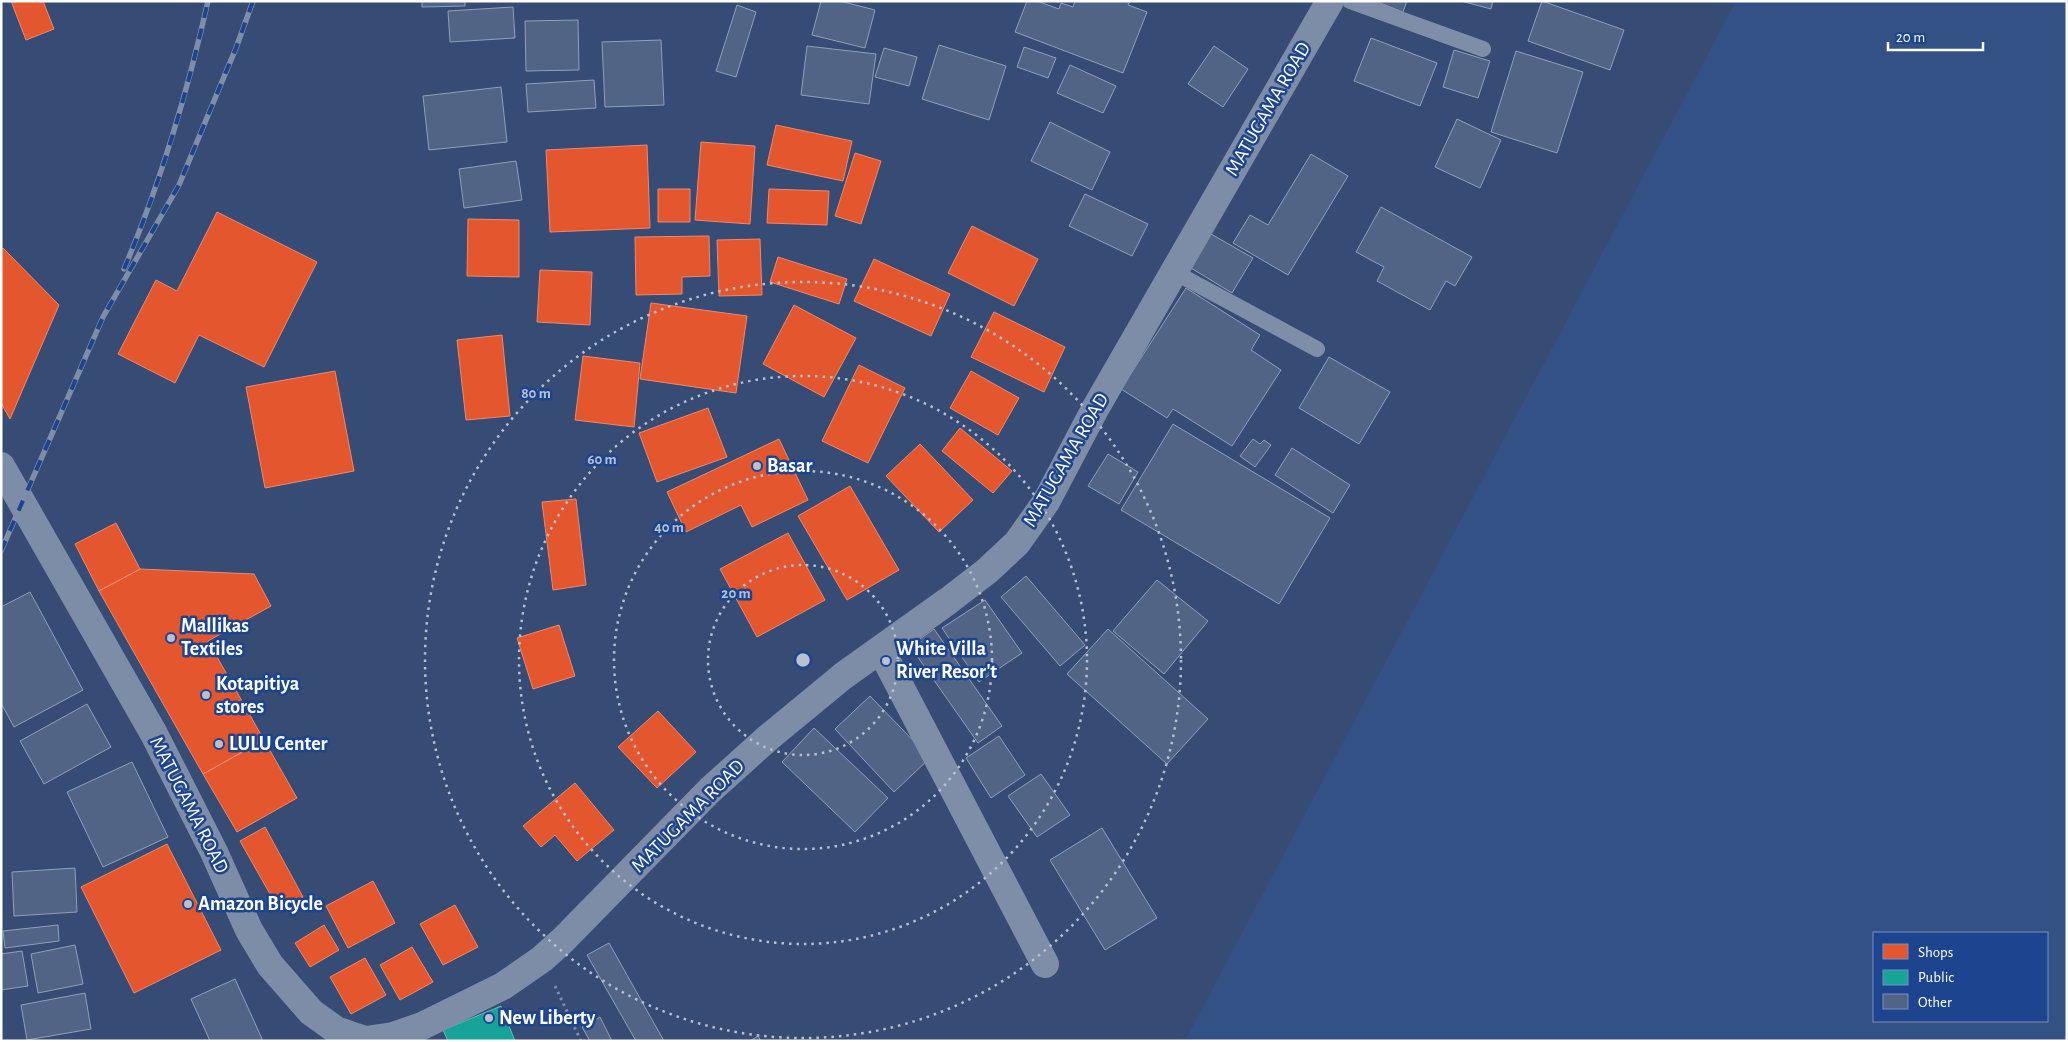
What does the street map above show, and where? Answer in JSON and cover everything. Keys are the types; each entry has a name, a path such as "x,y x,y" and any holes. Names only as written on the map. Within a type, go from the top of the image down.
{"main road":[{"name":"MATUGAMA ROAD","path":"1,466 10,495 68,581 154,734 214,852 249,930 270,965 310,1012 336,1030 366,1040 393,1036 422,1026 516,978 542,958 570,933 710,790 754,750 843,676 948,601 986,571 1017,542 1046,502 1095,409 1330,1"}],"street":[{"path":"881,650 1044,964"}],"lane":[{"path":"1350,1 1483,49"},
{"path":"1174,272 1318,349"}],"path":[{"path":"542,958 581,1041"}],"water":[{"path":"1736,1 2067,1 2067,1041 1182,1041 1188,1035"}],"building: Shops":[{"path":"11,1 43,1 54,29 26,40"},
{"path":"776,125 852,141 843,181 767,165"},
{"path":"701,142 755,146 750,224 695,220"},
{"path":"647,145 650,228 550,232 546,150"},
{"path":"855,153 881,161 861,224 835,216"},
{"path":"658,189 690,189 690,222 658,222"},
{"path":"769,189 829,191 827,225 767,223"},
{"path":"217,212 317,262 264,367 199,335 175,383 118,354 156,280 177,291"},
{"path":"468,219 519,220 519,277 467,276"},
{"path":"972,226 1038,259 1014,306 948,273"},
{"path":"709,236 710,276 682,277 682,294 636,295 635,237"},
{"path":"760,239 762,295 719,296 717,240"},
{"path":"3,248 59,305 10,419 1,403 1,249"},
{"path":"778,257 847,279 839,304 770,282"},
{"path":"874,259 950,294 931,336 854,301"},
{"path":"540,270 592,272 590,325 537,322"},
{"path":"651,303 747,316 736,393 640,379"},
{"path":"794,305 856,338 824,397 763,364"},
{"path":"994,312 1065,347 1044,392 971,357"},
{"path":"502,335 510,416 466,420 457,340"},
{"path":"583,356 640,363 634,427 575,420"},
{"path":"859,365 905,388 868,463 822,441"},
{"path":"335,371 354,471 265,488 246,387"},
{"path":"971,371 1019,398 998,435 950,408"},
{"path":"708,408 727,457 657,482 639,433"},
{"path":"960,428 1012,471 993,493 942,451"},
{"name":"Basar","path":"779,439 808,500 752,527 741,505 686,532 667,492"},
{"path":"920,444 973,500 939,532 886,476"},
{"path":"850,486 899,570 847,600 798,516"},
{"path":"576,499 586,585 553,590 542,502"},
{"path":"116,523 140,569 99,591 75,544"},
{"path":"788,533 825,600 757,637 720,569"},
{"path":"140,569 254,574 271,606 208,641 264,740 203,774 99,591"},
{"path":"559,625 575,676 533,689 517,638"},
{"path":"658,711 696,752 657,788 618,747"},
{"path":"264,740 297,798 237,832 203,774"},
{"path":"575,783 614,830 577,861 555,835 541,847 523,826"},
{"path":"265,827 303,897 279,910 240,841"},
{"path":"167,844 221,950 134,993 81,887"},
{"path":"373,881 395,923 348,948 326,906"},
{"path":"455,905 478,947 443,965 420,924"},
{"path":"324,925 339,950 310,967 295,943"},
{"path":"412,947 433,982 400,1000 380,965"},
{"path":"365,958 386,995 351,1014 330,977"}],"building: Public":[{"name":"New Liberty","path":"501,1006 515,1041 448,1041 443,1030"}],"building: Other":[{"path":"422,1 465,1 465,6 422,7"},
{"path":"821,1 840,1 875,10 865,48 812,35"},
{"path":"1027,1 1037,1 1059,9 1061,3 1073,7 1075,1 1130,1 1128,5 1147,12 1123,73 1015,32"},
{"path":"1375,1 1407,1 1403,12"},
{"path":"1461,1 1493,1 1491,9"},
{"path":"1542,1 1624,30 1610,70 1528,41"},
{"path":"737,5 756,12 736,77 716,71"},
{"path":"513,7 515,38 450,42 448,11"},
{"path":"578,20 579,70 526,71 525,21"},
{"path":"1371,38 1437,63 1420,106 1354,81"},
{"path":"661,40 664,105 605,107 602,42"},
{"path":"939,45 1006,66 989,120 922,99"},
{"path":"807,46 876,54 869,104 801,95"},
{"path":"1214,46 1248,69 1223,107 1188,84"},
{"path":"1024,47 1056,58 1048,78 1017,67"},
{"path":"884,48 917,57 909,86 875,77"},
{"path":"1454,50 1490,61 1478,98 1443,87"},
{"path":"1516,51 1583,72 1557,153 1491,132"},
{"path":"1070,65 1116,86 1103,113 1057,93"},
{"path":"594,80 596,108 528,112 526,84"},
{"path":"501,87 507,142 429,150 423,96"},
{"path":"1457,119 1501,140 1480,188 1435,167"},
{"path":"1050,122 1110,152 1092,190 1031,161"},
{"path":"1311,154 1348,176 1288,275 1233,243 1250,215 1268,225"},
{"path":"516,161 522,200 464,208 459,169"},
{"path":"1085,194 1148,224 1132,256 1069,226"},
{"path":"1381,207 1472,257 1455,286 1446,281 1430,310 1377,281 1384,267 1356,252"},
{"path":"1211,234 1253,258 1232,293 1191,268"},
{"path":"1186,288 1260,335 1251,350 1281,370 1232,446 1173,409 1167,418 1121,389"},
{"path":"1329,357 1390,392 1359,444 1299,408"},
{"path":"1173,424 1330,518 1279,604 1121,510"},
{"path":"1253,439 1260,444 1264,440 1271,445 1255,467 1240,456"},
{"path":"1292,448 1350,485 1333,513 1275,475"},
{"path":"1108,454 1138,472 1119,504 1088,486"},
{"path":"1026,576 1085,645 1060,666 1001,597"},
{"path":"1157,580 1208,621 1164,674 1113,631"},
{"path":"30,592 83,690 14,727 1,703 1,607"},
{"path":"985,600 1022,653 979,682 942,628"},
{"path":"934,629 1002,726 978,743 910,646"},
{"path":"1108,629 1208,719 1167,764 1067,674"},
{"path":"870,696 930,758 894,792 835,729"},
{"path":"87,704 111,747 44,784 20,741"},
{"path":"814,728 888,798 855,832 782,762"},
{"path":"999,736 1025,775 991,798 966,758"},
{"path":"132,762 168,837 103,867 67,792"},
{"path":"1041,774 1070,815 1037,837 1008,796"},
{"path":"1102,828 1157,918 1105,950 1050,860"},
{"path":"75,868 77,912 14,916 12,872"},
{"path":"58,925 59,941 5,948 3,931"},
{"path":"609,943 664,1041 636,1041 587,955"},
{"path":"75,945 83,984 38,993 31,954"},
{"path":"22,951 28,986 1,990 1,954"},
{"path":"235,979 263,1041 210,1041 191,999"},
{"path":"85,993 91,1029 27,1040 21,1005"},
{"path":"600,1017 612,1041 590,1041 582,1027"},
{"path":"758,1036 761,1041 750,1041"}],"railway":[{"path":"124,269 150,203 172,137 208,1"},
{"path":"1,551 103,317 179,185 236,48 253,1"}],"place":[{"name":"Basar","path":"757,466"},
{"name":"Mallikas Textiles","path":"171,638"},
{"name":"White Villa River Resor't","path":"886,661"},
{"name":"Kotapitiya stores","path":"206,695"},
{"name":"LULU Center","path":"219,744"},
{"name":"Amazon Bicycle","path":"188,904"},
{"name":"New Liberty","path":"489,1018"}]}
